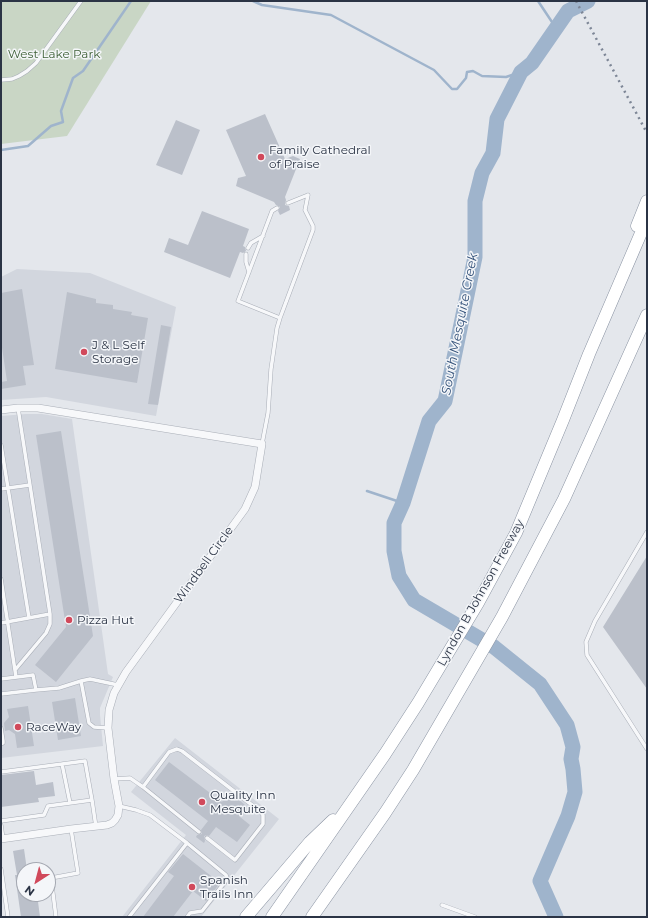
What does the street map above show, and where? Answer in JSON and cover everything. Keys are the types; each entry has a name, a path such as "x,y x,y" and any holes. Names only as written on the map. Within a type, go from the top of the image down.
{"highway":[{"name":"Lyndon B Johnson Freeway","path":"272,917 385,754 445,661 516,533 643,223 647,201"},
{"path":"321,917 413,770 502,617 564,499 647,315"},
{"path":"246,917 310,842 351,802"},
{"path":"312,917 385,813"}],"street":[{"path":"1,410 18,408 48,409 262,444"},
{"name":"Windbell Circle","path":"119,806 108,728 111,702 118,685 126,672 245,509 255,487 262,444"},
{"path":"2,839 107,825 112,823 118,815 119,806"}],"lane":[{"path":"1,80 12,79 19,76 36,63 81,1"},
{"path":"262,444 268,413 271,369 280,318 313,230 313,226 305,210 308,195 288,203"},
{"path":"277,208 272,211 238,301 280,318"},
{"path":"248,248 251,243 263,236"},
{"path":"246,254 246,262 249,272"},
{"path":"15,670 46,633 50,624 50,614 18,408"},
{"path":"1,445 29,618"},
{"path":"1,489 30,485"},
{"path":"647,532 595,621 586,642 586,655 647,749"},
{"path":"1,579 16,677"},
{"path":"1,623 50,614"},
{"path":"1,679 33,674 36,690"},
{"path":"1,694 59,688 90,679 118,685"},
{"path":"81,681 89,723 94,727 108,728"},
{"path":"1,728 3,741 1,744"},
{"path":"143,787 169,752 177,750 182,751 263,815 263,824 235,860 207,838"},
{"path":"1,772 85,761 96,827"},
{"path":"62,764 70,804"},
{"path":"114,779 130,778 199,832"},
{"path":"1,821 44,815 48,806 92,800"},
{"path":"119,806 150,815 226,875 226,882 202,911 190,914 187,917"},
{"path":"1,824 2,839"},
{"path":"56,917 51,878 78,873 71,829"},
{"path":"129,917 187,843"},
{"path":"1,869 8,917"},
{"path":"442,905 475,917"}],"shaded area":[{"name":"J & L Self Storage","path":"17,269 90,273 176,307 156,416 46,397 1,400 1,277"},
{"path":"42,414 72,419 108,674 113,677 100,708 103,746 1,758 1,416"},
{"path":"175,738 279,819 201,917 122,917 186,835 131,792"}],"green space":[{"name":"West Lake Park","path":"1,1 151,1 67,136 1,144"}],"building":[{"name":"Family Cathedral of Praise","path":"265,114 285,159 293,156 300,159 285,197 285,205 289,206 290,210 280,215 278,211 280,207 274,202 236,186 238,178 246,176 226,130"},
{"path":"176,120 200,130 182,175 156,165"},
{"path":"202,211 249,229 243,246 245,247 246,251 243,253 240,252 230,278 164,252 169,238 188,245"},
{"path":"22,289 34,365 23,366 26,385 1,389 1,382 7,381 1,341 1,293"},
{"path":"67,292 96,299 96,303 113,305 113,309 132,312 131,315 148,318 137,383 55,369"},
{"path":"161,325 171,327 158,405 148,404"},
{"path":"61,431 93,636 56,682 35,665 66,627 36,435"},
{"path":"647,556 647,689 603,627"},
{"path":"75,698 81,736 58,740 52,702"},
{"name":"RaceWay","path":"28,706 34,746 17,748 15,734 9,730 5,731 4,723 9,717 7,709"},
{"name":"Quality Inn Mesquite","path":"169,762 222,802 227,795 235,801 238,799 245,805 243,808 246,810 240,817 250,825 237,842 216,827 209,836 204,836 204,843 196,837 197,835 202,834 201,830 208,821 155,780"},
{"path":"34,771 36,785 53,782 55,796 38,798 39,802 1,807 1,775"},
{"path":"24,849 26,862 16,862 16,869 13,851"},
{"name":"Spanish Trails Inn","path":"183,854 220,883 206,901 193,891 173,917 143,917 174,876 168,872"},
{"path":"19,902 38,902 40,917 21,917"}],"waterway":[{"path":"1,150 28,146 51,126 63,122 61,111 73,78 83,71 131,1"},
{"path":"253,1 262,5 331,15 434,70 452,89 457,89 466,78 467,72 473,71 482,76 506,77 521,72"},
{"path":"538,1 556,28"},
{"name":"South Mesquite Creek","path":"556,917 540,881 568,816 575,792 571,759 573,747 567,725 540,684 494,647 414,600 399,576 394,551 394,523 403,503 429,421 445,401 475,257 475,201 482,173 493,153 497,119 521,72 532,63 568,11 588,1"},
{"path":"367,491 403,503"}],"railway":[{"path":"576,1 647,133"}],"place":[{"name":"Family Cathedral of Praise","path":"261,157"},
{"name":"J & L Self Storage","path":"84,352"},
{"name":"Pizza Hut","path":"69,620"},
{"name":"RaceWay","path":"18,727"},
{"name":"Quality Inn Mesquite","path":"202,802"},
{"name":"Spanish Trails Inn","path":"192,887"}]}
